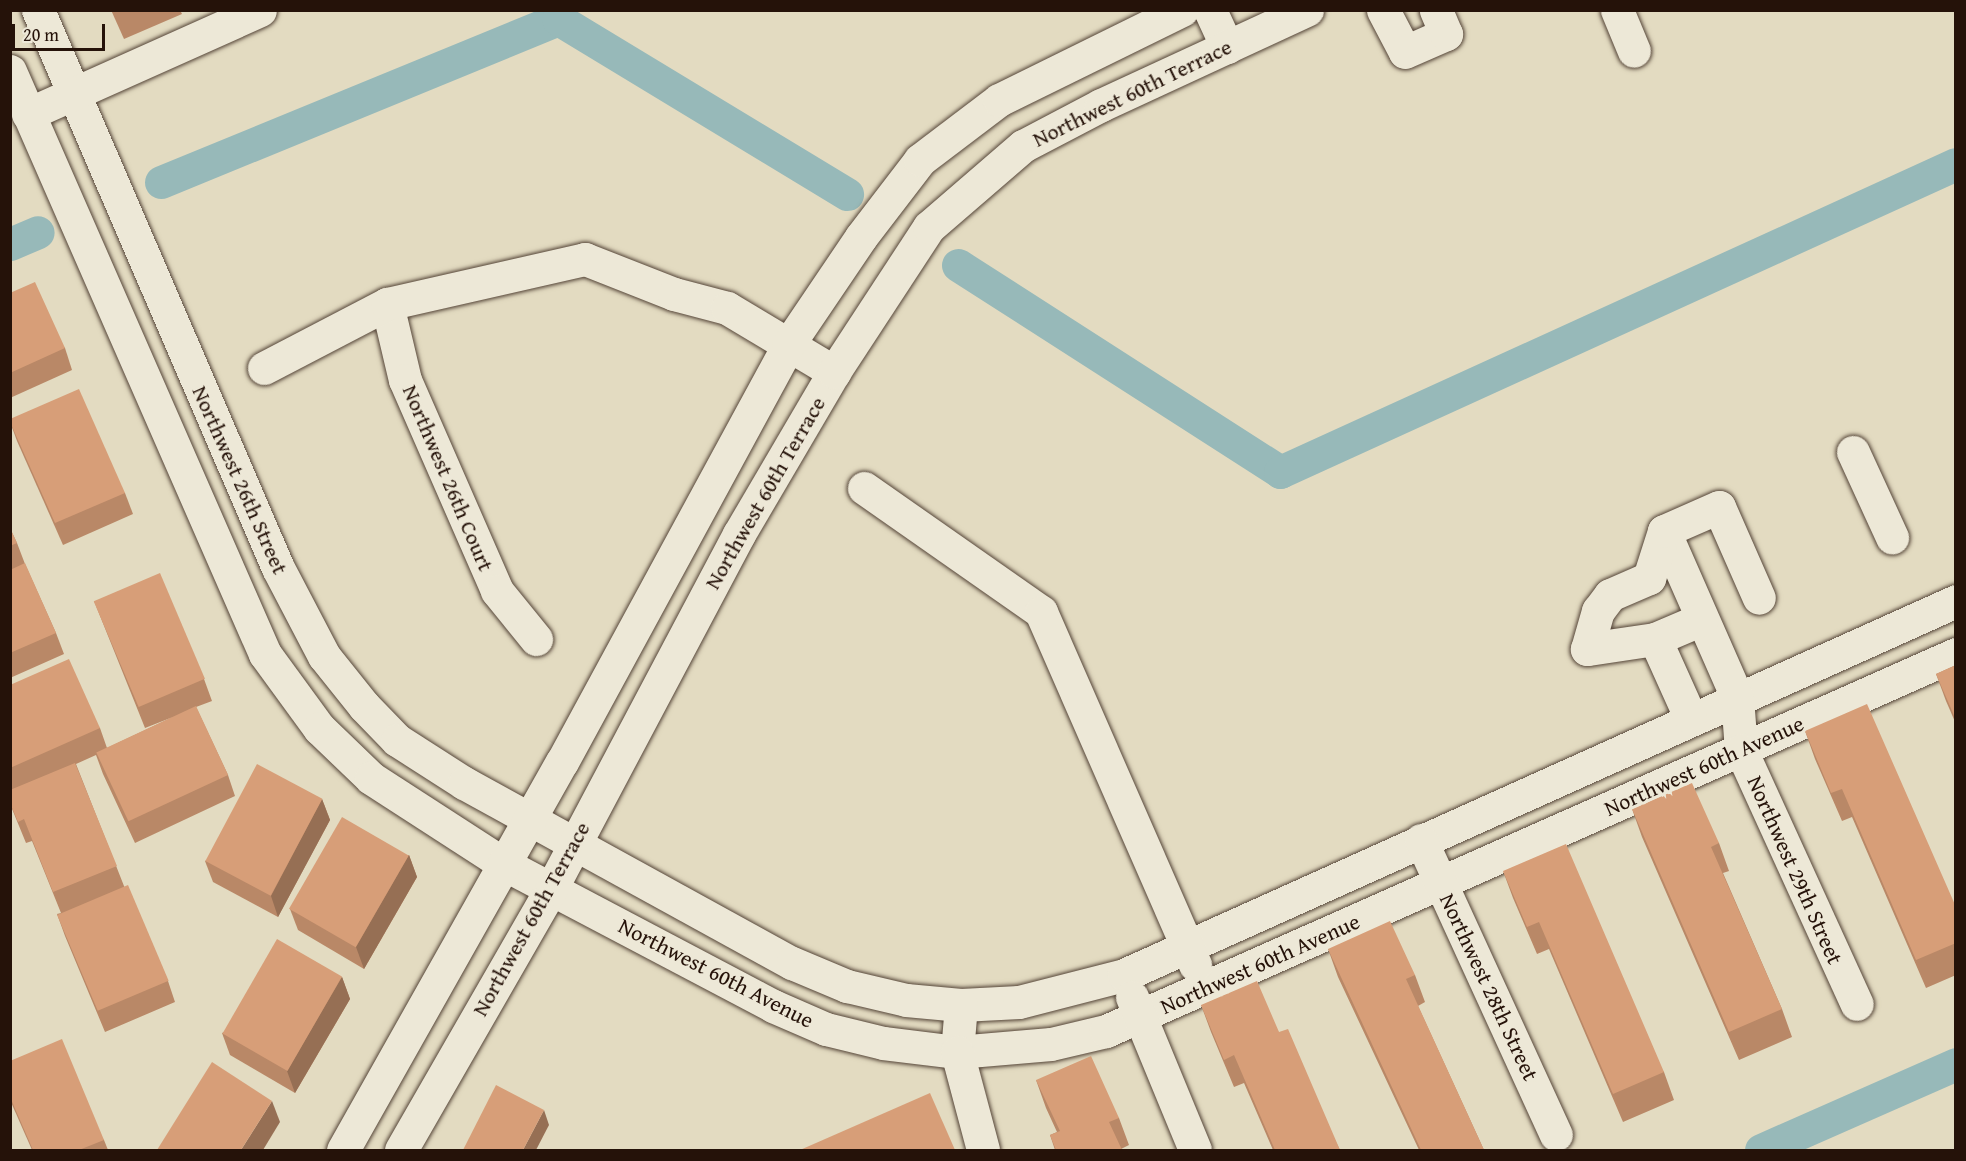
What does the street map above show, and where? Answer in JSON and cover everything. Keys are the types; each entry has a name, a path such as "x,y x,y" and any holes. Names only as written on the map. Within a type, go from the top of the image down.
{"street":[{"name":"Northwest 26th Street","path":"38,10 278,568 324,656 397,740 574,844"},
{"path":"28,114 260,10"},
{"path":"343,1150 530,819 788,345 861,237 920,160 999,100 1182,10"},
{"path":"1210,10 1227,47"},
{"name":"Northwest 60th Terrace","path":"401,1150 551,889 739,534 834,372 929,227 1023,146 1101,105 1307,10"},
{"path":"1383,10 1405,52 1446,34 1436,10"},
{"path":"1617,10 1634,51"},
{"path":"10,71 138,369 265,654 319,728 371,778 504,864 551,889"},
{"path":"264,368 387,304 585,259 674,294 727,308 834,372"},
{"name":"Northwest 26th Court","path":"387,304 405,380 497,591 536,639"},
{"path":"138,369 182,349"},
{"path":"1853,452 1893,537"},
{"path":"864,488 1041,612 1205,986"},
{"path":"1702,619 1655,639 1587,649 1598,612 1610,595 1649,578 1664,531 1719,507 1758,598"},
{"name":"Northwest 29th Street","path":"1664,531 1737,697 1741,750 1857,1004"},
{"name":"Northwest 60th Avenue","path":"574,844 792,963 847,986 906,1000 960,1005 1019,1002 1124,975 1690,717 1956,601"},
{"path":"1655,639 1690,717"},
{"name":"Northwest 60th Avenue","path":"551,889 773,1006 826,1029 883,1043 957,1052 1051,1044 1138,1018 1205,986 1442,884 1956,654"},
{"path":"287,687 324,656"},
{"name":"Northwest 28th Street","path":"1421,840 1556,1135"},
{"path":"1124,975 1138,1018 1196,1150"},
{"path":"960,1005 957,1052 983,1150"}],"building":[{"path":"35,282 65,348 10,373 10,293"},
{"path":"79,389 125,493 55,523 10,419"},
{"path":"10,528 17,543 10,546"},
{"path":"25,563 56,633 10,653 10,570"},
{"path":"160,573 205,679 139,707 94,601"},
{"path":"69,659 100,728 10,768 10,685"},
{"path":"1956,665 1956,720 1936,674"},
{"path":"1867,704 1956,907 1956,943 1916,960 1842,789 1831,793 1805,731"},
{"path":"196,706 228,775 128,821 96,752"},
{"path":"75,763 117,866 53,892 24,819 18,822 10,803 10,790"},
{"path":"257,764 322,799 271,896 205,861"},
{"path":"1692,783 1719,843 1711,847 1782,1009 1729,1032 1632,809"},
{"path":"342,817 409,856 356,947 289,909"},
{"path":"1566,844 1664,1072 1613,1094 1539,922 1527,927 1503,871"},
{"path":"128,885 169,981 98,1011 57,915"},
{"path":"1390,921 1415,975 1406,979 1484,1150 1421,1150 1328,949"},
{"path":"277,939 342,976 287,1071 222,1033"},
{"path":"1257,981 1279,1032 1288,1029 1340,1150 1275,1150 1234,1055 1224,1060 1201,1005"},
{"path":"62,1039 104,1140 79,1150 33,1150 10,1097 10,1061"},
{"path":"1091,1056 1119,1118 1109,1122 1122,1150 1056,1150 1050,1135 1060,1131 1036,1080"},
{"path":"212,1062 272,1101 241,1150 157,1150"},
{"path":"496,1085 544,1110 523,1150 463,1150"},
{"path":"930,1093 955,1150 800,1150"}],"waterway":[{"path":"161,182 558,19 847,194"},
{"path":"958,265 1280,472 1956,164"},
{"path":"10,244 38,232"},
{"path":"1761,1150 1956,1064"}]}
